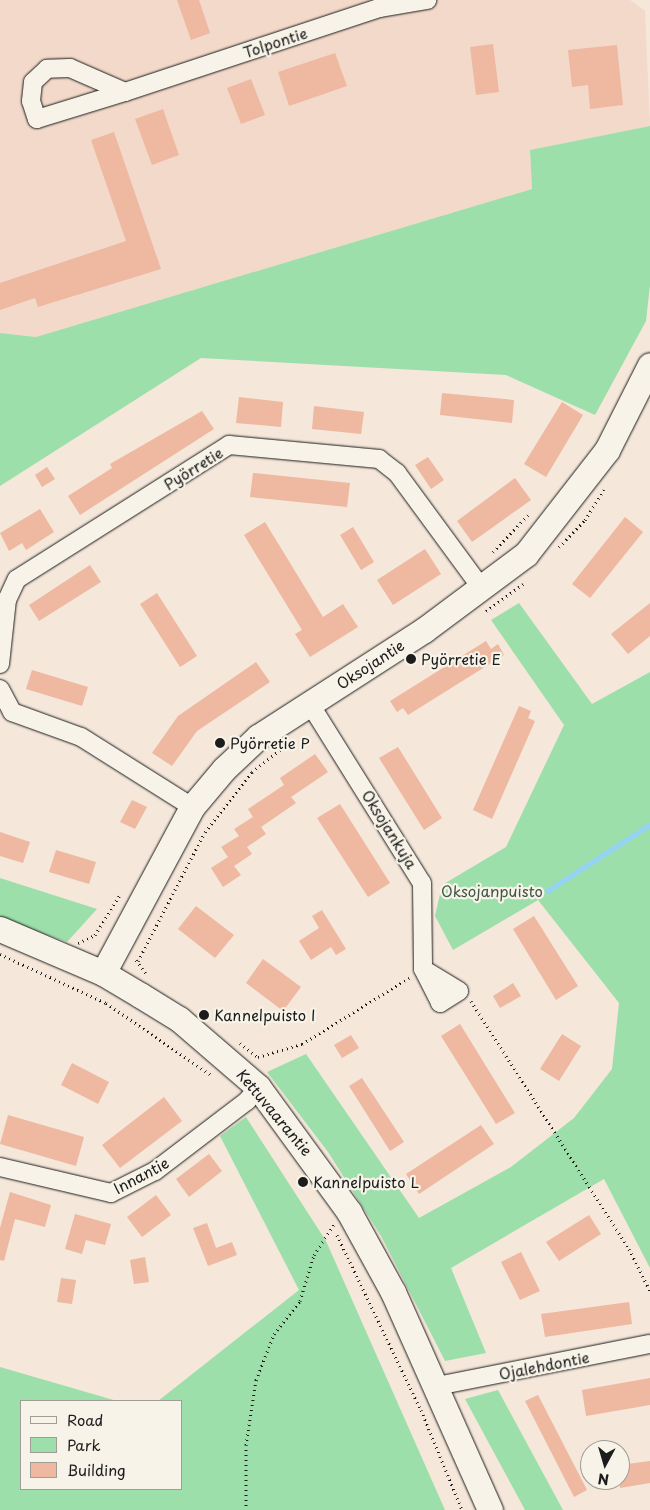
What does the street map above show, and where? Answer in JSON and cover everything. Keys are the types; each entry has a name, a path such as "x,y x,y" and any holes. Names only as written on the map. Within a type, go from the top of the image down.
{"street":[{"name":"Tolpontie","path":"124,92 70,68 47,69 33,82 31,101 37,119 124,92 379,8 427,0"},
{"name":"Oksojantie","path":"103,973 192,807 258,737 314,711 480,586 526,554 566,508 607,450 650,365"},
{"name":"Pyörretie","path":"0,664 7,600 17,579 229,445 380,459 396,473 480,586"},
{"path":"0,689 12,712 81,737 192,807"},
{"name":"Oksojankuja","path":"314,711 422,883 423,969 440,1003 459,991"},
{"name":"Kettuvaarantie","path":"0,928 103,973 179,1019 258,1087 314,1157 336,1219 437,1386 490,1510"},
{"name":"Innantie","path":"0,1168 111,1193 155,1171 247,1101 258,1087"},
{"name":"Ojalehdontie","path":"437,1386 650,1344"}],"path":[{"path":"552,554 585,520 605,487"},
{"path":"478,616 526,580"},
{"path":"138,961 205,832 252,772 314,711"},
{"path":"95,935 138,961 149,978"},
{"path":"0,954 106,1003 219,1081"},
{"path":"235,1039 258,1056 302,1044 423,969"},
{"path":"459,991 477,1006 629,1249 650,1291"},
{"path":"246,1510 246,1445 256,1380 274,1334 300,1300 314,1255 336,1219"},
{"path":"336,1219 421,1410 462,1510"}],"shaded area":[{"path":"0,0 630,0 645,11 650,126 530,150 532,189 36,337 0,333"}],"green space":[{"path":"650,126 650,285 646,321 595,415 506,375 201,358 0,486 0,333 36,337 532,189 530,150"},
{"name":"Oksojanpuisto","path":"519,603 592,704 650,672 650,1268 604,1179 451,1268 486,1353 445,1361 381,1236 328,1152 267,1072 306,1054 419,1218 511,1167 574,1118 612,1069 619,1003 538,900 453,950 435,916 442,885 506,847 564,725 491,620"},
{"path":"0,878 97,909 67,942 0,918"},
{"path":"246,1117 326,1241 445,1510 0,1510 0,1367 114,1400 20,1400 20,1490 182,1490 182,1400 159,1400 299,1290 220,1136"},
{"path":"498,1390 563,1510 525,1510 465,1399"}],"building":[{"path":"177,0 199,0 210,33 191,40"},
{"path":"493,44 499,92 476,95 470,47"},
{"path":"617,45 623,105 590,109 588,85 572,87 568,50"},
{"path":"335,53 347,86 289,106 278,72"},
{"path":"251,79 265,115 241,124 227,88"},
{"path":"163,109 179,155 152,165 135,119"},
{"path":"114,132 161,269 38,307 35,298 0,310 0,283 126,241 91,140"},
{"path":"442,393 514,400 512,423 440,415"},
{"path":"239,397 283,402 281,427 236,423"},
{"path":"562,402 583,415 546,477 524,464"},
{"path":"314,406 364,412 361,434 312,429"},
{"path":"202,411 214,429 80,515 68,496 112,468 110,464"},
{"path":"428,457 444,480 431,489 415,465"},
{"path":"47,467 55,479 42,487 35,475"},
{"path":"253,473 350,483 347,507 250,497"},
{"path":"515,478 531,500 472,542 457,521"},
{"path":"40,509 54,532 26,550 22,543 9,551 0,533"},
{"path":"625,517 643,532 590,598 572,584"},
{"path":"265,522 323,617 343,604 358,627 310,657 295,634 302,630 244,535"},
{"path":"353,527 374,562 361,570 340,535"},
{"path":"425,549 441,574 393,605 377,580"},
{"path":"90,565 101,582 39,621 29,605"},
{"path":"157,593 197,656 180,667 140,604"},
{"path":"650,603 650,636 628,654 611,634"},
{"path":"486,641 491,649 498,644 504,655 408,715 403,708 397,712 390,701"},
{"path":"256,662 270,682 197,731 172,766 152,753 178,716"},
{"path":"32,670 88,687 82,706 26,689"},
{"path":"519,706 531,711 528,718 535,721 492,819 473,810"},
{"path":"398,747 442,818 424,830 379,758"},
{"path":"315,754 328,772 291,797 296,803 261,827 266,834 247,847 252,854 234,866 241,875 223,887 211,868 228,857 221,847 239,836 234,829 253,817 248,809 284,785 280,778"},
{"path":"132,800 147,807 135,829 120,822"},
{"path":"340,804 390,883 368,897 317,818"},
{"path":"0,832 30,842 23,863 0,856"},
{"path":"56,850 96,862 89,884 49,872"},
{"path":"196,906 234,935 215,958 178,929"},
{"path":"322,910 346,949 336,955 331,947 311,960 299,941 319,928 312,916"},
{"path":"534,916 578,986 556,1000 513,929"},
{"path":"263,959 301,987 283,1011 246,983"},
{"path":"513,983 521,996 500,1008 493,996"},
{"path":"460,1024 515,1113 496,1124 441,1036"},
{"path":"562,1034 581,1046 559,1081 540,1069"},
{"path":"351,1035 359,1048 342,1058 334,1045"},
{"path":"72,1063 109,1082 98,1104 61,1085"},
{"path":"362,1078 404,1142 390,1151 349,1086"},
{"path":"164,1097 182,1121 120,1168 102,1145"},
{"path":"8,1115 84,1137 76,1166 0,1144"},
{"path":"481,1125 494,1144 419,1194 406,1174"},
{"path":"209,1154 222,1171 189,1197 176,1179"},
{"path":"10,1192 51,1205 45,1227 15,1219 4,1261 0,1260 0,1228"},
{"path":"156,1195 171,1215 142,1237 127,1217"},
{"path":"75,1214 111,1224 105,1245 86,1240 82,1254 65,1249"},
{"path":"589,1215 601,1234 559,1261 546,1242"},
{"path":"207,1223 216,1248 232,1242 237,1255 208,1266 193,1228"},
{"path":"521,1252 540,1291 520,1300 501,1262"},
{"path":"145,1257 149,1282 134,1284 130,1260"},
{"path":"61,1278 76,1280 72,1304 57,1302"},
{"path":"629,1302 632,1324 545,1337 541,1314"},
{"path":"650,1378 650,1405 586,1416 582,1390"},
{"path":"538,1395 580,1476 580,1490 587,1490 574,1497 525,1401"},
{"path":"650,1461 650,1483 630,1486 630,1464"}],"waterway":[{"path":"547,891 650,824"}],"place":[{"name":"Pyörretie E","path":"411,659"},
{"name":"Pyörretie P","path":"220,743"},
{"name":"Kannelpuisto I","path":"204,1015"},
{"name":"Kannelpuisto L","path":"303,1182"}]}
